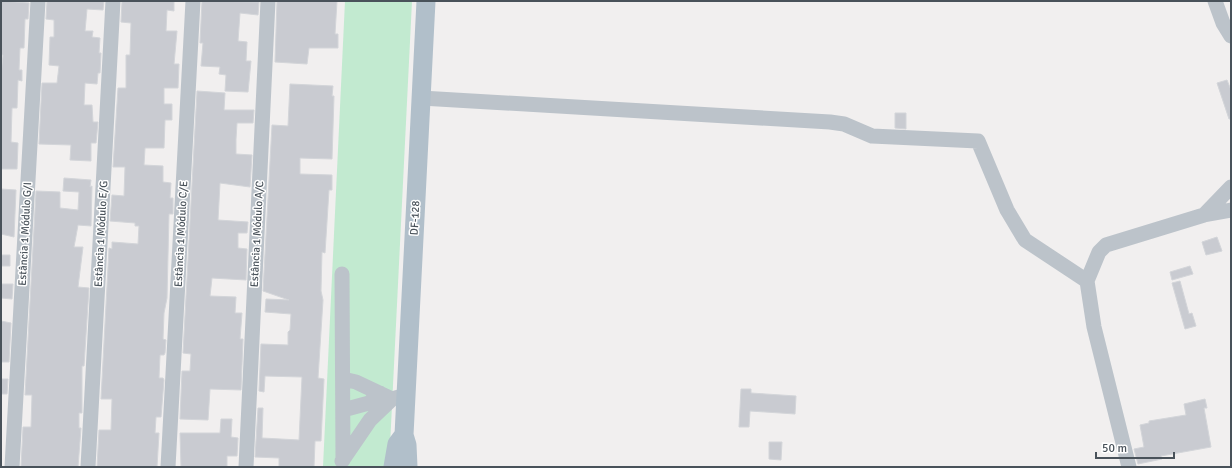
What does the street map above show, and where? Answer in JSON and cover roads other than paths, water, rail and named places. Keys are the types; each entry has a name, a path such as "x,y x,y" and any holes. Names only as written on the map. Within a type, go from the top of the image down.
{"main road":[{"name":"DF-128","path":"408,467 407,445 393,396 421,98 426,1"},
{"name":"DF-128","path":"393,467 397,444 404,435"}],"street":[{"name":"Estância 1 Módulo G/I","path":"12,467 38,1"},
{"name":"Estância 1 Módulo E/G","path":"88,467 113,1"},
{"name":"Estância 1 Módulo C/E","path":"168,467 193,1"},
{"name":"Estância 1 Módulo A/C","path":"246,467 268,1"},
{"path":"1215,1 1223,23 1231,36"},
{"path":"421,98 830,122 844,124 872,136 978,141 1007,210 1025,240 1087,281"},
{"path":"1204,215 1231,187"},
{"path":"1129,467 1094,327 1087,281 1099,252 1106,245 1204,215 1231,210"},
{"path":"341,463 343,410 342,274"},
{"path":"343,379 356,382 393,396"},
{"path":"343,410 393,396"},
{"path":"341,463 370,420 393,396"}]}
